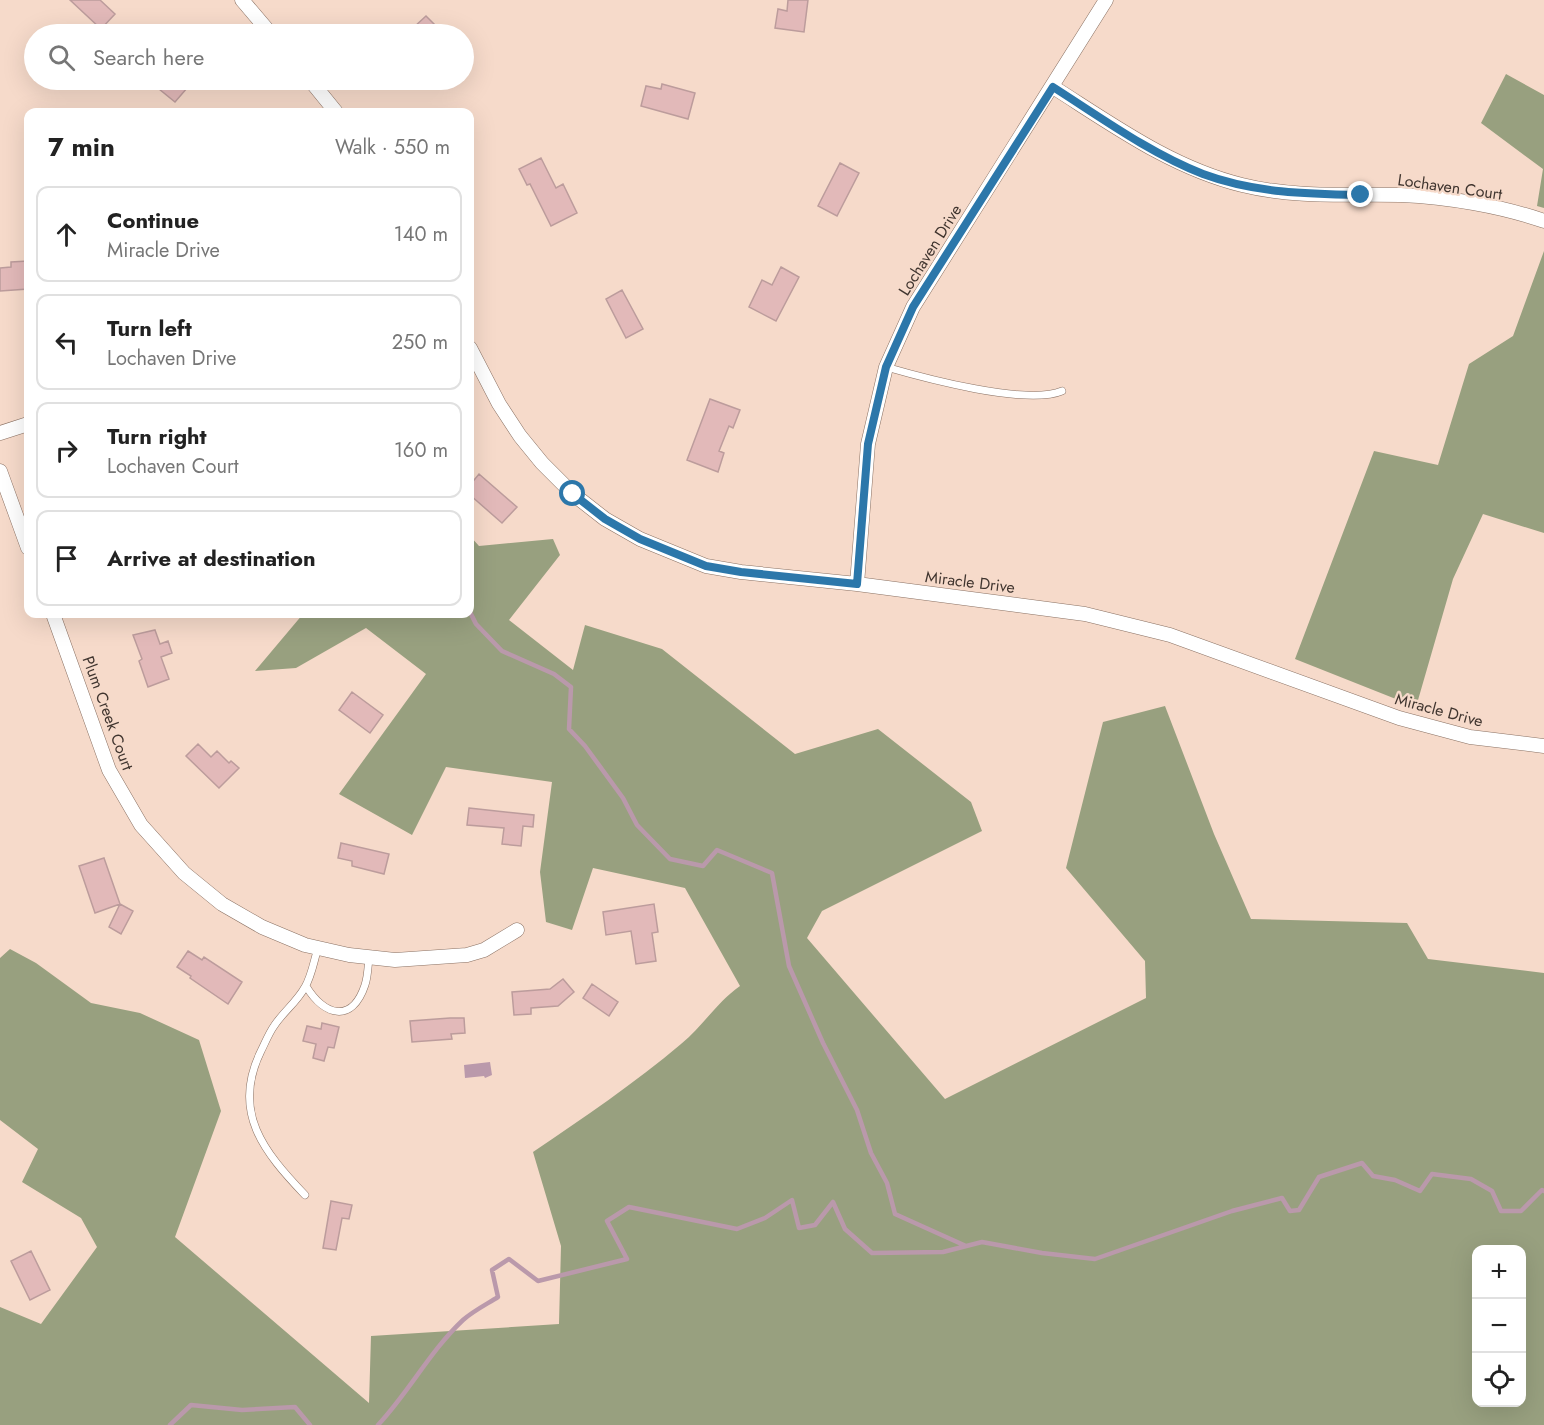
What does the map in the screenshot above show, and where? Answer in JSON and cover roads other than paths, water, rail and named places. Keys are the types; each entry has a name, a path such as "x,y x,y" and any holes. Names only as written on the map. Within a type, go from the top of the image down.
{"street":[{"path":"242,0 263,24"},
{"name":"Lochaven Drive","path":"857,584 868,444 886,367 913,307 1106,0"},
{"name":"Lochaven Court","path":"1053,87 1166,158 1204,174 1243,186 1295,194 1404,195 1476,204 1544,221"},
{"path":"318,90 333,108"},
{"name":"Miracle Drive","path":"474,356 499,404 520,436 542,463 573,494 605,519 640,539 706,566 1085,614 1170,634 1399,718 1470,737 1544,746"},
{"path":"0,433 24,425"},
{"path":"0,471 24,537"},
{"name":"Plum Creek Court","path":"54,618 109,770 141,825 184,873 222,904 262,927 305,945 349,955 395,960 467,955 484,950 517,930"}],"lane":[{"path":"886,367 924,378 1000,393 1052,395 1062,391"},
{"path":"305,1195 266,1151 257,1134 249,1109 249,1087 253,1067 273,1027 306,986 318,948"},
{"path":"306,986 321,1006 338,1012 345,1011 353,1007 360,997 366,982 369,957"}],"waterway":[{"path":"473,618 502,651 554,674 571,687 569,729 585,746 623,798 637,825 670,859 703,866 717,850 772,873 789,966 823,1043 857,1110 871,1153 887,1183 895,1214 966,1246"},
{"path":"378,1425 451,1332 467,1317 498,1297 492,1270 509,1259 538,1281 627,1259 607,1221 629,1207 737,1229 765,1218 792,1200 799,1228 815,1225 833,1202 845,1229 872,1253 943,1252 982,1242 1042,1253 1095,1259 1232,1211 1282,1198 1290,1211 1299,1210 1319,1177 1362,1163 1373,1176 1395,1180 1420,1191 1432,1174 1471,1179 1492,1191 1501,1211 1521,1211 1542,1190 1544,1191"},
{"path":"170,1425 191,1405 242,1410 295,1407 310,1425"}]}
